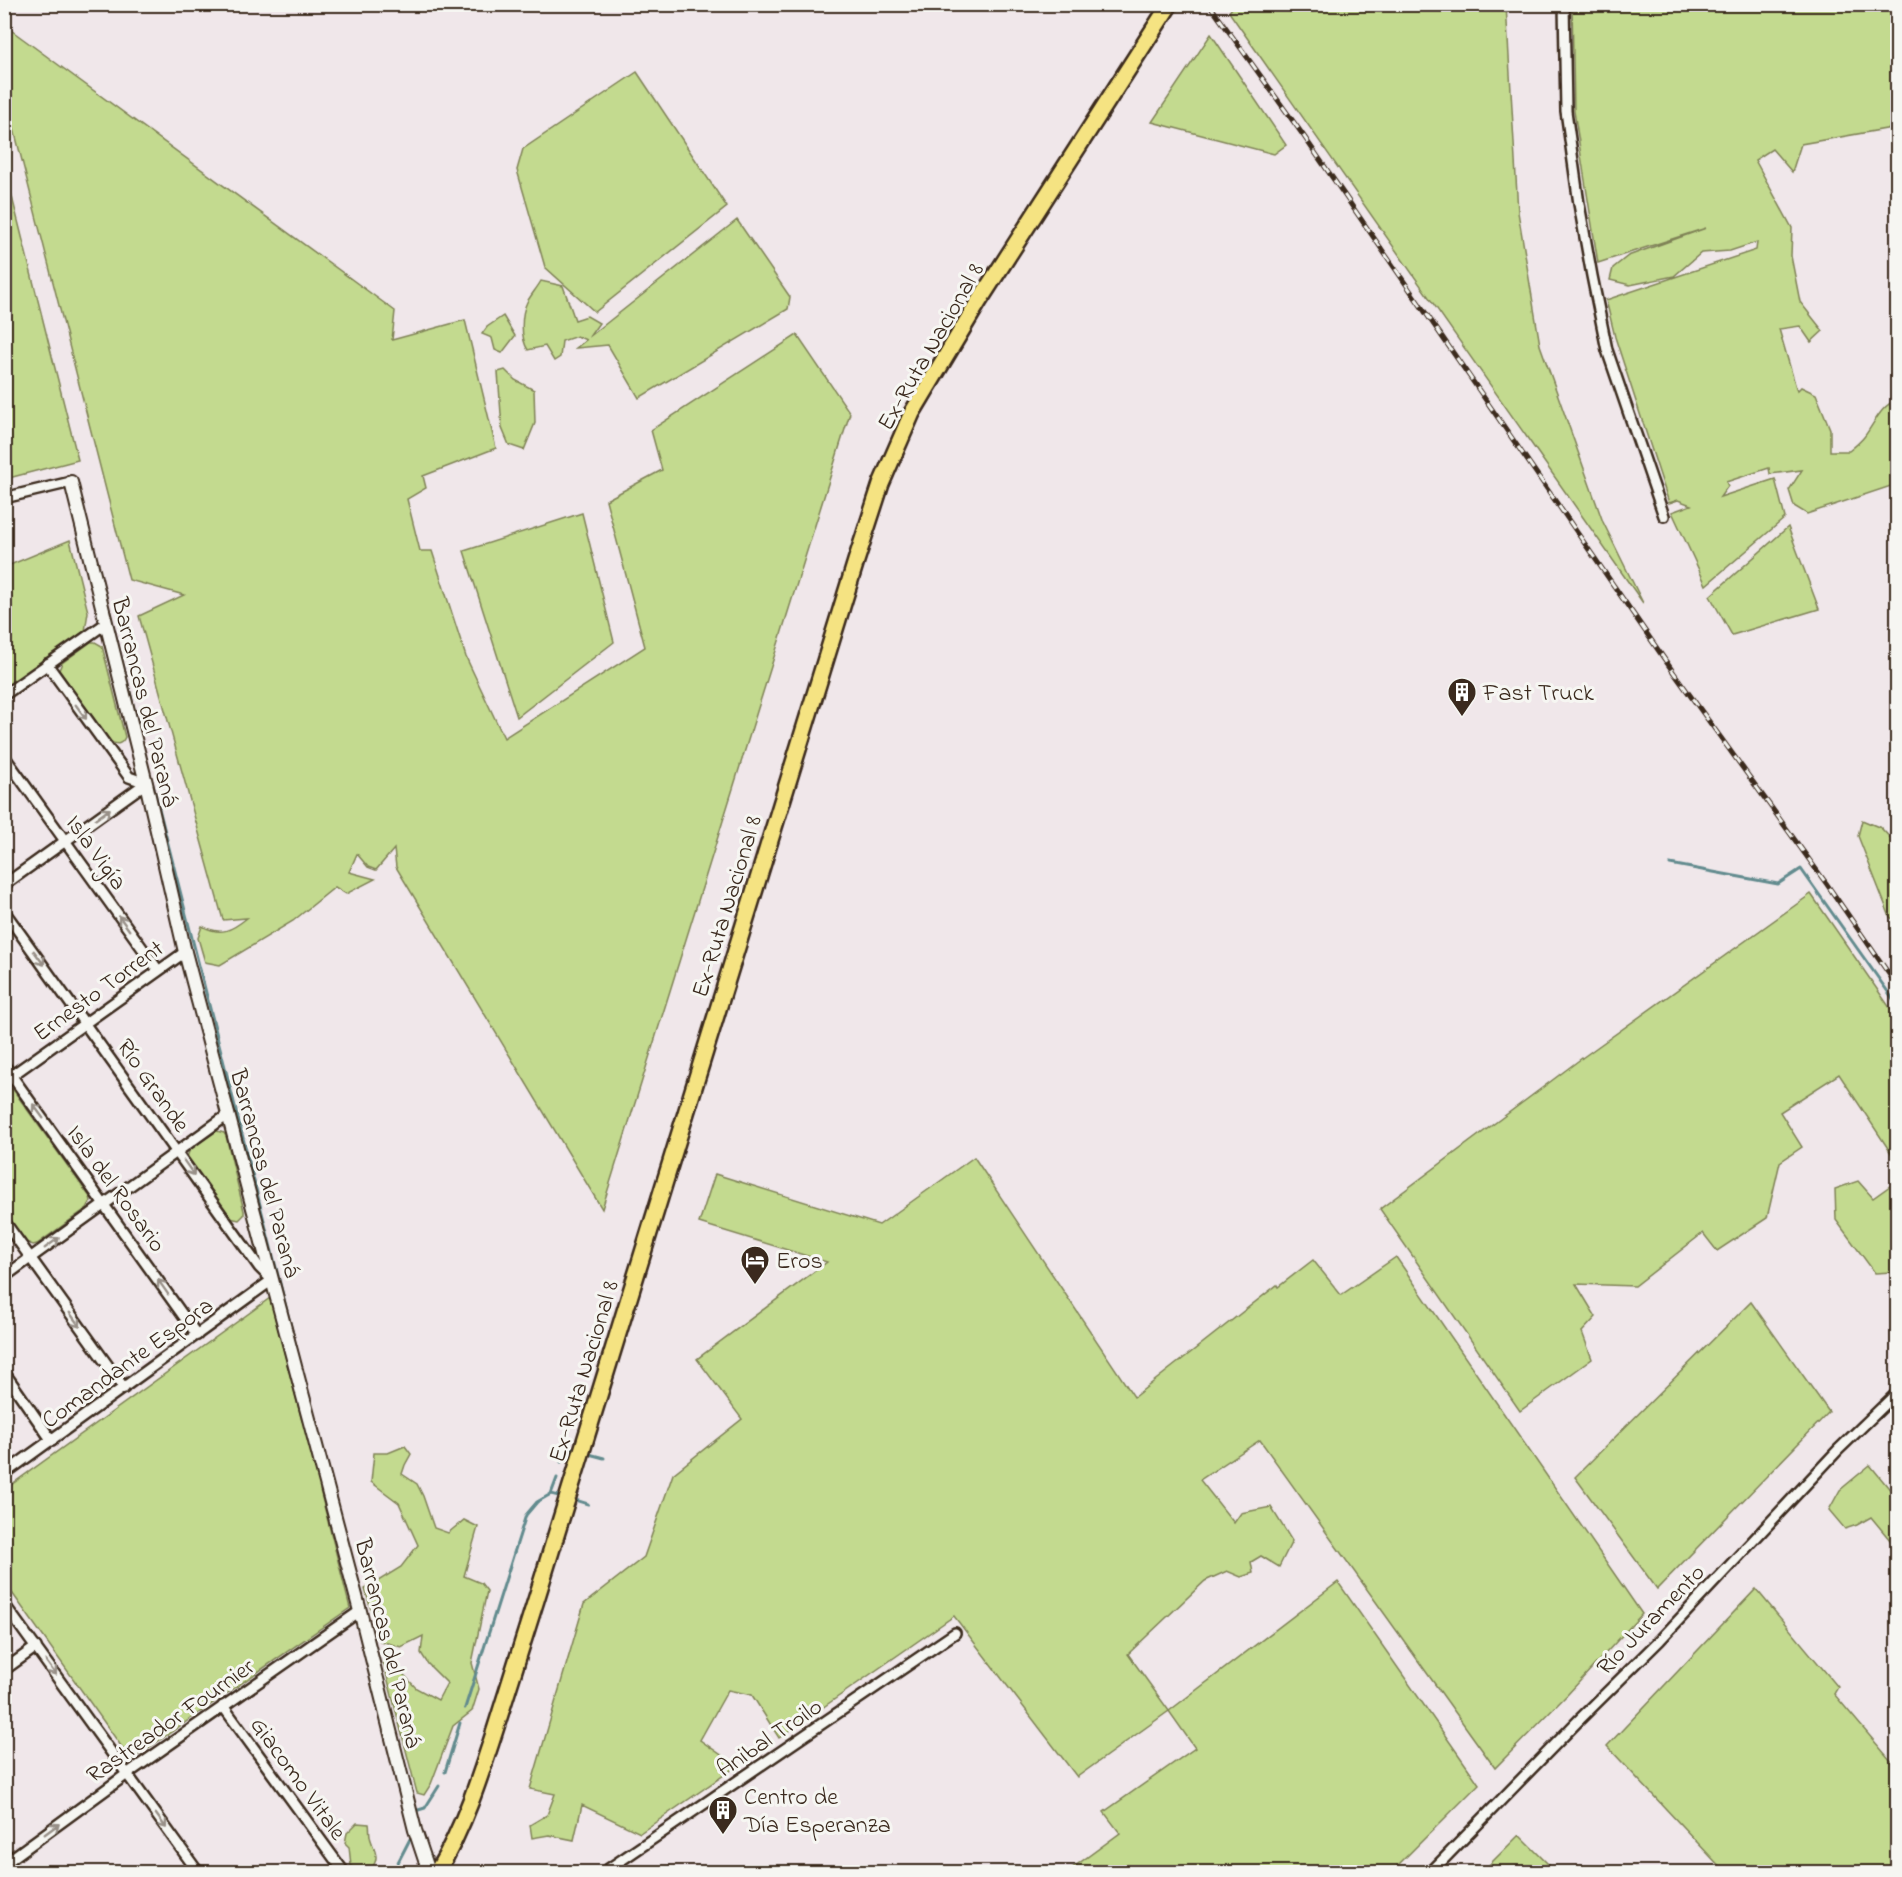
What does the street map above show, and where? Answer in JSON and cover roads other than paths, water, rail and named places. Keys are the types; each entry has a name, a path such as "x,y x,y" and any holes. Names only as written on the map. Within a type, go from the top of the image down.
{"main road":[{"name":"Ex-Ruta Nacional 8","path":"437,1872 464,1819 486,1759 881,484 912,413 953,343 1170,4"}],"street":[{"path":"1564,4 1566,111 1592,276 1607,350 1664,516"},
{"path":"4,498 71,482"},
{"name":"Barrancas del Paraná","path":"71,482 146,783 185,952 360,1611 415,1830 429,1872"},
{"path":"4,695 105,624"},
{"path":"47,664 129,777 146,783"},
{"name":"Isla Vigía","path":"4,756 158,970"},
{"path":"4,885 146,783"},
{"name":"Río Grande","path":"4,911 259,1267 272,1280"},
{"name":"Ernesto Torrent","path":"8,1079 185,952"},
{"name":"Isla del Rosario","path":"4,1065 8,1079 105,1204 197,1335"},
{"path":"4,1277 229,1114"},
{"path":"4,1221 124,1388"},
{"name":"Comandante Espora","path":"4,1474 272,1280"},
{"path":"4,1372 52,1441"},
{"name":"Río Juramento","path":"1431,1872 1668,1631 1838,1450 1898,1392"},
{"path":"4,1604 198,1872"},
{"name":"Rastreador Fournier","path":"4,1864 127,1774 360,1611"},
{"name":"Anibal Troilo","path":"604,1872 955,1634"},
{"path":"4,1670 36,1647"},
{"name":"Giacomo Vitale","path":"223,1706 344,1872"}],"waterway":[{"path":"111,617 139,728"},
{"path":"152,781 298,1354"},
{"path":"1670,864 1778,884 1801,869 1898,1006"},
{"path":"561,1462 569,1447 574,1449"},
{"path":"589,1454 604,1458"},
{"path":"551,1494 557,1478"},
{"path":"465,1708 526,1515 537,1502 551,1494 559,1496"},
{"path":"575,1500 588,1504"},
{"path":"445,1772 460,1723"},
{"path":"415,1811 425,1808 439,1786"},
{"path":"393,1872 410,1839"}],"railway":[{"path":"1209,4 1303,135 1674,673 1898,987"}],"place":[{"name":"Fast Truck","path":"1462,718"},
{"name":"Eros","path":"755,1286"},
{"name":"Centro de Día Esperanza","path":"723,1836"}]}
